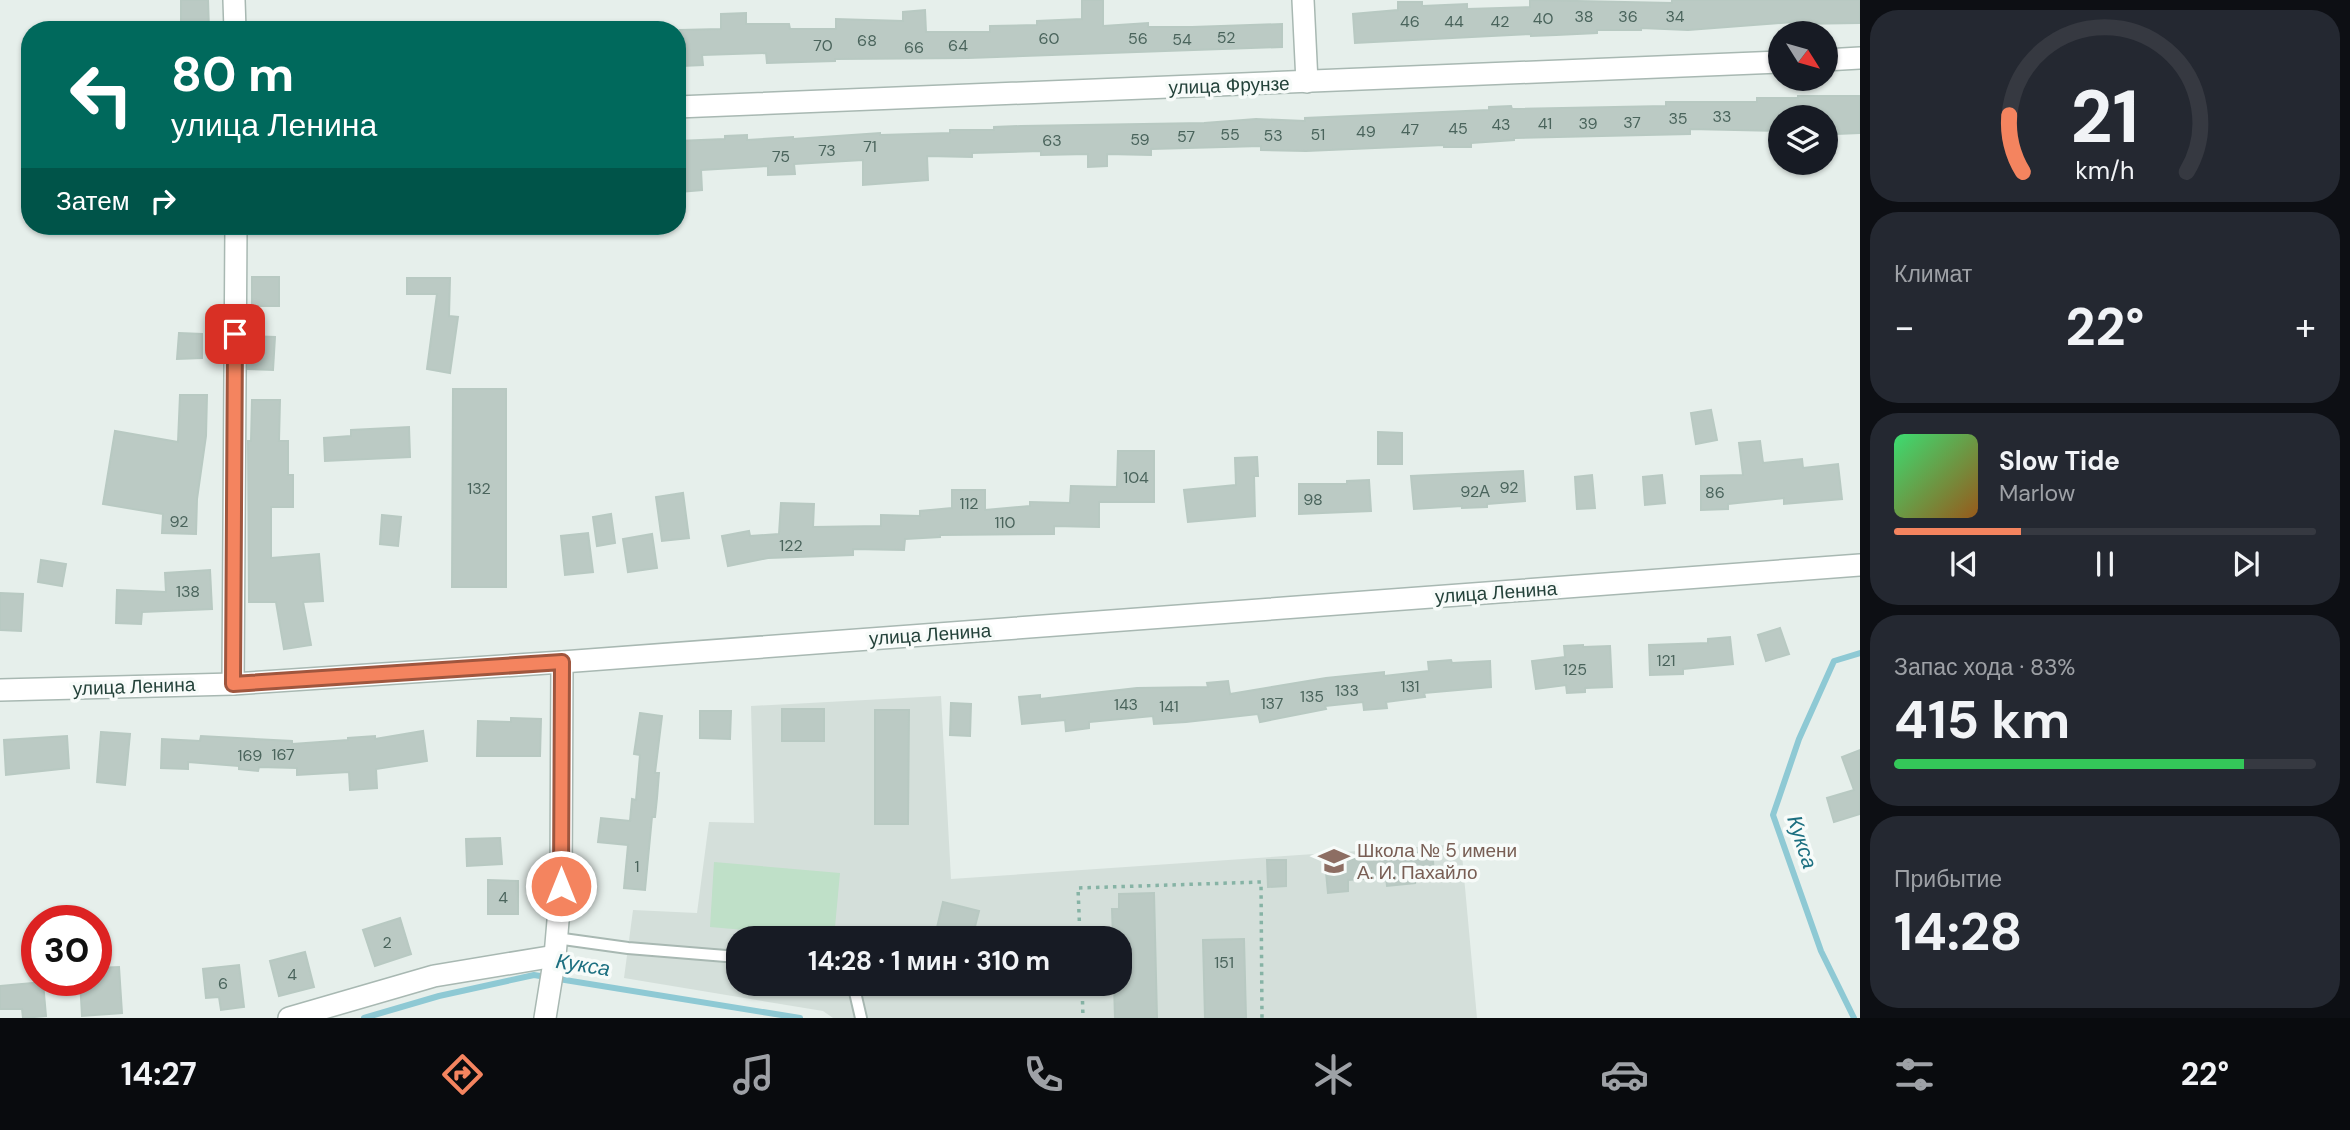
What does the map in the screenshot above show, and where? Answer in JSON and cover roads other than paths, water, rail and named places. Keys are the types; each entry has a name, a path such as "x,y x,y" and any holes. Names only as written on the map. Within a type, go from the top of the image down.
{"street":[{"path":"234,0 235,21"},
{"path":"1303,0 1307,82"},
{"path":"1838,59 1860,58"},
{"name":"улица Фрунзе","path":"686,107 1768,63"},
{"path":"233,684 236,235"},
{"name":"улица Ленина","path":"0,690 233,684 562,662 1860,565"},
{"path":"545,1018 555,954 561,886 562,662"},
{"path":"289,1018 435,976 555,954"}],"lane":[{"path":"555,954 628,948 726,956"},
{"path":"856,996 861,1018"}],"waterway":[{"name":"Кукса","path":"1854,1018 1821,951 1773,815 1799,739 1834,661 1860,653"},
{"name":"Кукса","path":"364,1018 439,996 534,975 800,1018"}],"place":[{"name":"Школа № 5 имени А. И. Пахайло","path":"1334,861"}]}
